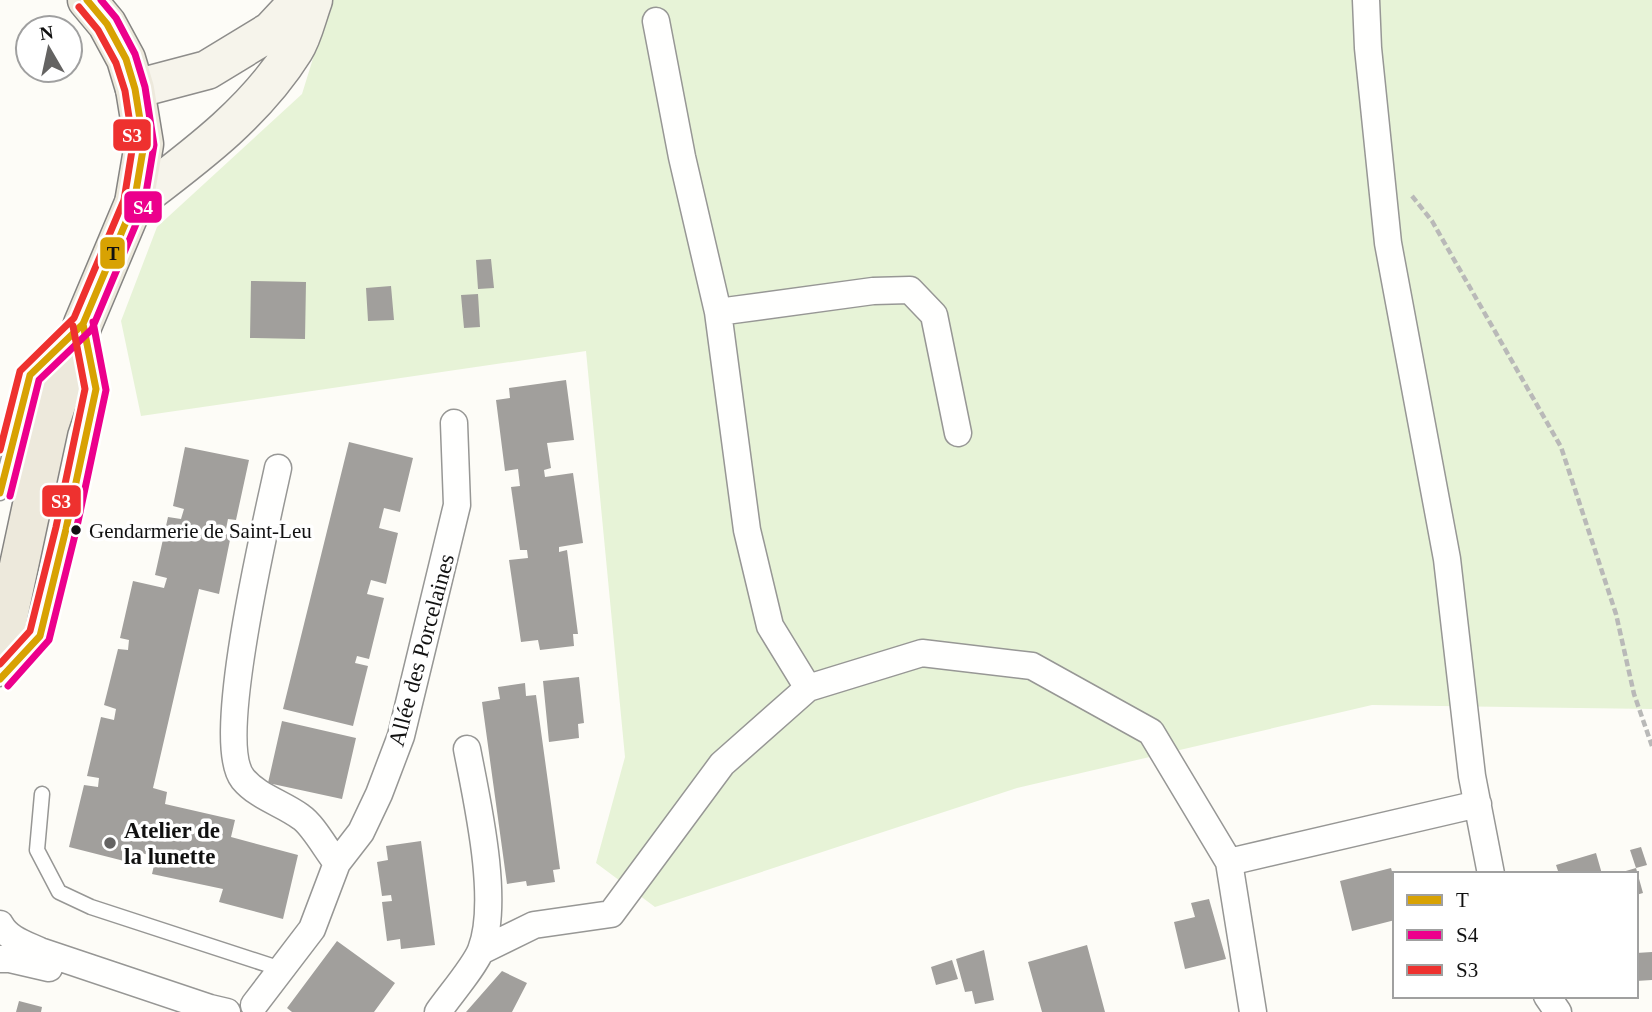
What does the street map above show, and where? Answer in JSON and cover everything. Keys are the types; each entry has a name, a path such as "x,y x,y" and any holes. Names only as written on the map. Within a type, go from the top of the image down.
{"main road":[{"path":"0,654 49,426 83,324 134,203 144,144 135,89 126,59 107,24 87,0"},
{"path":"135,89 207,70 271,31 300,0"},
{"path":"134,203 208,147 261,94 295,49 313,0"}],"street":[{"path":"1366,0 1367,48 1388,243 1447,559 1472,776 1491,872"},
{"path":"656,21 682,157 718,312 747,530 770,626 808,688"},
{"path":"718,312 873,291 910,290 934,314 958,433"},
{"name":"Allée des Porcelaines","path":"258,1008 281,969 312,929 337,863 361,832 401,736 457,505 454,423"},
{"path":"278,468 247,610 235,703 236,751 241,777 262,796 303,818 337,863"},
{"path":"481,951 534,925 611,914 722,764 808,688 922,653 1032,666 1151,732 1229,862 1253,1012"},
{"path":"438,1012 481,951 489,910 482,828 467,749"},
{"path":"1229,862 1478,804"},
{"path":"0,924 16,940 40,951 210,1008 227,1012 239,1004 258,1008"},
{"path":"0,959 34,963 178,1012"}],"lane":[{"path":"0,493 30,375 83,324"},
{"path":"0,679 40,636 66,529 96,390 83,324"},
{"path":"42,794 37,850 59,892 92,907 281,969"}],"path":[{"path":"1380,158 1433,221 1561,447 1616,614 1634,694 1652,746"}],"green space":[{"path":"331,0 1652,0 1652,709 1372,705 1017,788 655,907 596,863 625,757 586,351 141,416 121,321 157,227 302,94"}],"building":[{"path":"491,259 494,288 478,289 476,260"},
{"path":"251,281 306,282 305,339 250,338"},
{"path":"391,286 394,320 368,321 366,288"},
{"path":"478,294 480,327 464,328 461,295"},
{"path":"566,380 574,440 547,443 551,468 544,470 545,477 573,473 583,543 559,547 559,552 567,550 578,634 573,634 574,646 540,650 538,640 521,642 509,560 528,558 527,550 520,550 511,487 520,486 518,469 505,471 496,400 510,398 509,388"},
{"path":"349,442 413,458 400,512 384,508 379,528 398,533 386,584 371,580 367,594 384,598 369,659 357,656 355,663 368,666 353,726 283,709"},
{"path":"185,447 249,460 236,520 228,519 225,534 231,535 219,594 199,589 153,788 167,792 165,804 235,820 231,837 298,855 283,919 219,902 223,889 152,874 156,857 138,852 136,864 69,847 84,785 98,787 99,778 87,776 101,717 114,720 116,709 104,705 118,649 128,650 129,640 120,638 133,581 164,588 167,578 155,575 168,517 181,519 184,509 173,506"},
{"path":"579,677 584,723 578,724 579,738 549,742 543,681"},
{"path":"525,683 526,696 536,695 560,869 553,870 555,882 527,886 526,881 507,884 482,702 500,699 498,687"},
{"path":"282,721 356,738 342,799 268,783"},
{"path":"421,841 435,945 401,949 400,939 387,941 382,902 392,901 391,895 382,896 377,862 388,860 386,846"},
{"path":"1641,847 1647,865 1636,868 1630,850"},
{"path":"1596,853 1601,872 1558,872 1556,865"},
{"path":"1391,868 1393,921 1352,931 1340,881"},
{"path":"1638,875 1643,893 1638,894"},
{"path":"1209,899 1226,959 1185,969 1174,922 1195,917 1191,903"},
{"path":"337,941 395,983 374,1012 292,1012 287,1008"},
{"path":"1087,945 1105,1012 1042,1012 1028,962"},
{"path":"984,950 994,1000 975,1004 972,991 965,992 956,959"},
{"path":"1652,952 1652,980 1638,981 1638,953"},
{"path":"952,960 958,979 936,985 931,967"},
{"path":"502,971 527,983 512,1012 466,1012"},
{"path":"19,1001 42,1007 41,1012 16,1012"}],"transit line":[{"name":"T","path":"0,493 30,375 83,324 134,203 144,144 135,89 126,59 107,24 87,0"},
{"name":"S4","path":"10,496 39,380 92,329 144,205 154,145 145,87 135,54 116,18 101,0"},
{"name":"S3","path":"0,450 20,371 74,318 124,200 133,144 125,91 116,63 98,30 79,7"},
{"name":"S4","path":"8,686 49,640 76,531 106,390 93,322"},
{"name":"T","path":"0,679 40,636 66,529 96,389 83,324"},
{"name":"S3","path":"0,664 30,631 56,527 85,389 73,326"}],"place":[{"name":"Gendarmerie de Saint-Leu","path":"76,530"},
{"name":"Atelier de la lunette","path":"110,843"}]}
